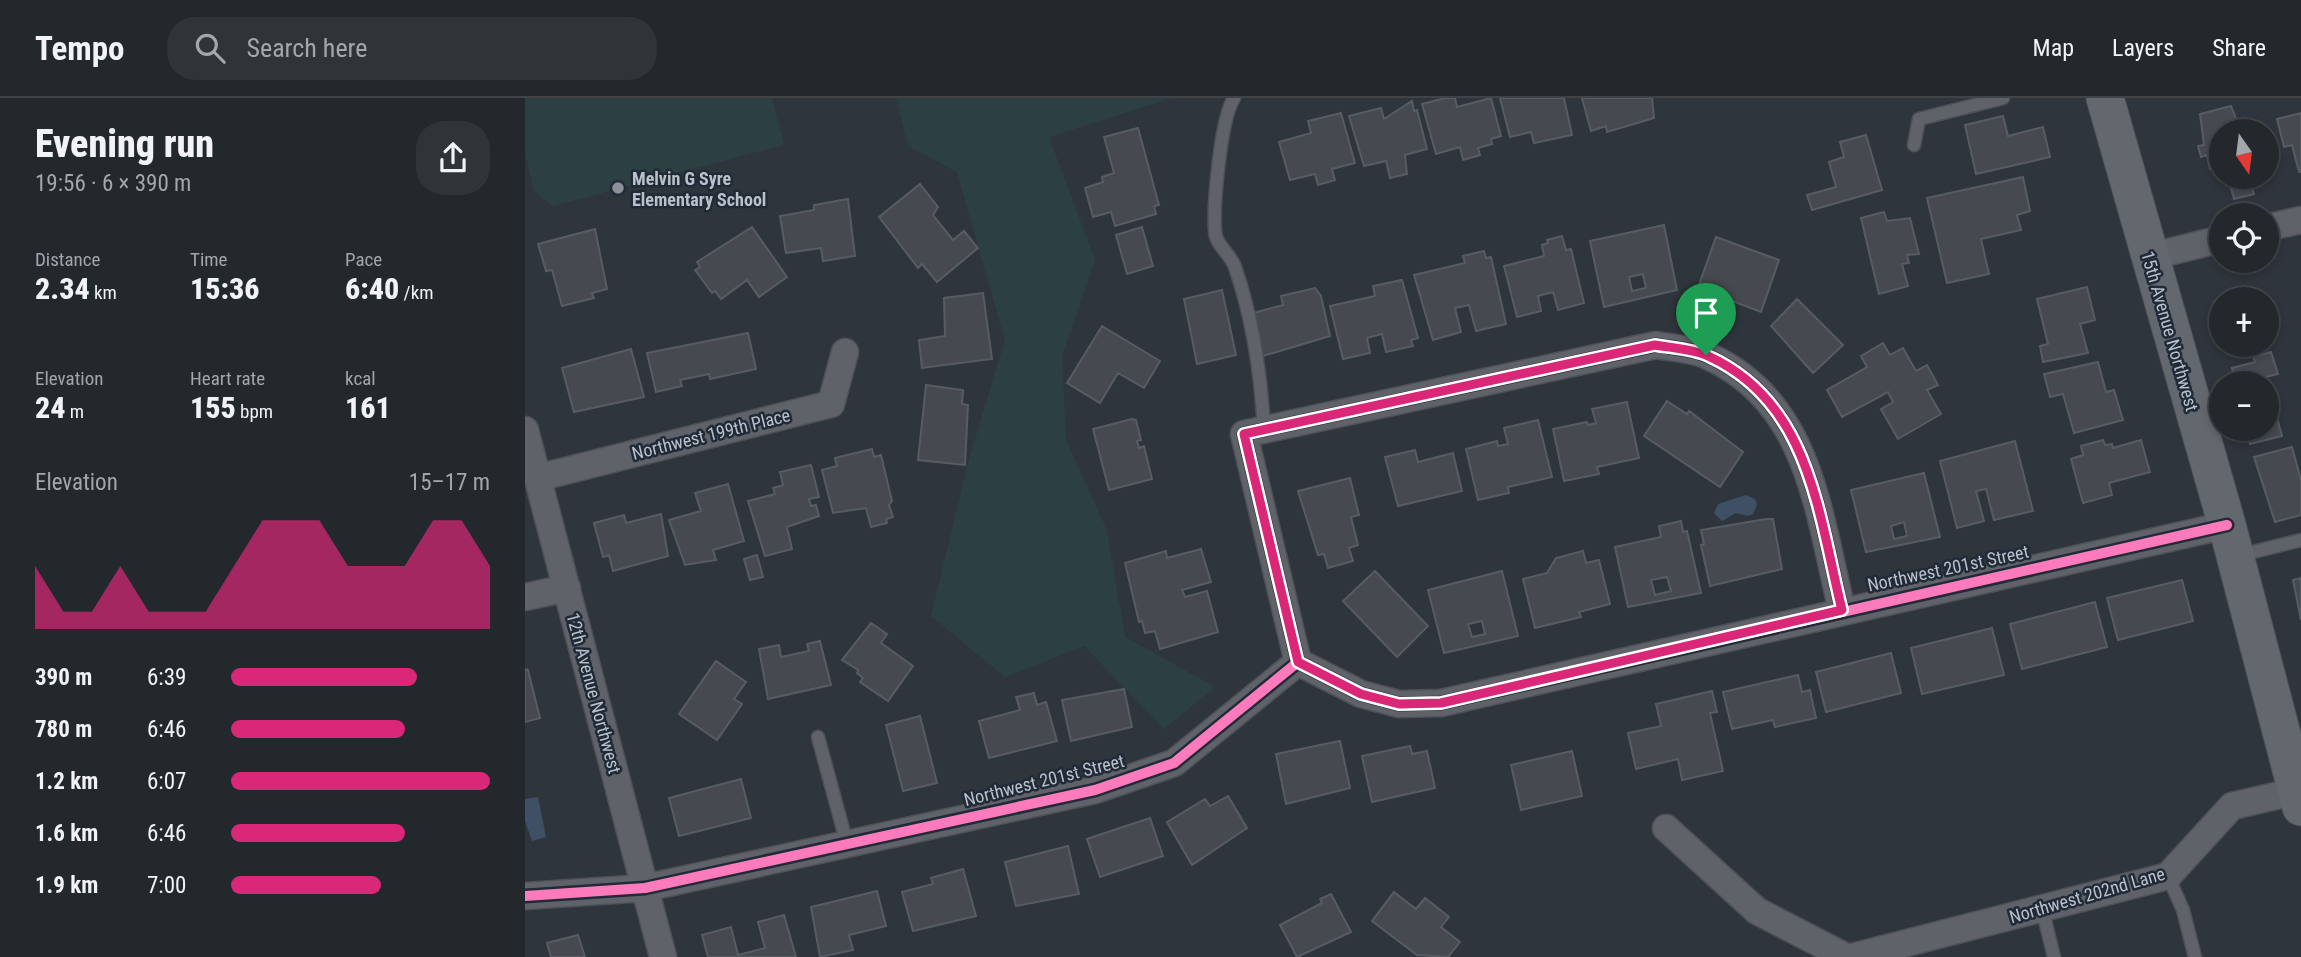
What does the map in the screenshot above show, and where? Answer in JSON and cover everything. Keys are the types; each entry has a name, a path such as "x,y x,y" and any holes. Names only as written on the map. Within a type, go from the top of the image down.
{"street":[{"name":"15th Avenue Northwest","path":"2105,98 2231,541 2299,799"},
{"path":"2279,225 2301,220"},
{"path":"2149,257 2209,242"},
{"path":"1298,662 1254,432 1655,345 1706,355 1755,384 1783,417 1805,461 1842,610"},
{"name":"Northwest 199th Place","path":"537,478 831,404 845,352"},
{"name":"12th Avenue Northwest","path":"525,430 663,957"},
{"name":"Northwest 201st Street","path":"525,896 645,888 1095,790 1174,763 1298,662 1361,694 1399,704 1441,703 1842,610 2231,541"},
{"path":"525,597 567,587"},
{"name":"Northwest 202nd Lane","path":"1852,957 1915,950 2042,908 2168,876 2232,806 2299,799"},
{"path":"1666,828 1757,911 1846,957"}],"lane":[{"path":"1234,98 1225,122 1214,232 1235,268 1259,363 1254,432"},
{"path":"1915,145 1919,119 2003,98"},
{"path":"2231,541 2301,540"},
{"path":"818,737 847,844"},
{"path":"2168,876 2183,910 2195,957"},
{"path":"2042,908 2054,957"}],"green space":[{"name":"Melvin G Syre Elementary School","path":"525,98 772,98 784,145 553,206 534,191 525,153"},
{"path":"896,98 1172,98 1049,137 1095,260 1062,356 1066,440 1107,530 1125,637 1215,687 1164,729 1084,646 1005,677 931,616 969,459 1005,340 957,172 908,146"}],"water":[{"path":"1746,495 1755,499 1757,505 1753,514 1748,516 1736,513 1722,521 1714,513 1718,504"},
{"path":"538,797 546,837 532,841 525,821 525,799"}],"building":[{"path":"1455,98 1457,107 1491,98 1501,136 1491,139 1492,144 1478,148 1480,155 1463,160 1460,147 1436,154 1422,104"},
{"path":"1500,98 1564,98 1572,135 1534,143 1531,132 1510,137"},
{"path":"1582,98 1652,98 1654,118 1607,132 1606,126 1591,131"},
{"path":"1412,101 1427,149 1405,155 1407,174 1390,178 1386,161 1364,166 1349,116 1381,108 1384,119"},
{"path":"2231,106 2236,119 2209,119 2209,164 2207,155 2201,157 2198,146 2204,145 2200,114"},
{"path":"1341,113 1355,163 1332,169 1335,180 1318,185 1315,174 1290,180 1279,142 1311,133 1308,121"},
{"path":"2301,113 2301,172 2292,145 2284,147 2277,119"},
{"path":"2003,116 2008,136 2043,127 2050,157 1976,174 1965,125"},
{"path":"1138,128 1159,205 1154,206 1156,214 1115,226 1111,212 1093,217 1085,188 1103,182 1102,177 1114,173 1104,137"},
{"path":"1866,135 1882,190 1812,210 1807,195 1836,187 1829,162 1844,157 1840,142"},
{"path":"2023,177 2030,211 2017,215 2021,230 1981,239 1989,274 1947,283 1927,198"},
{"path":"920,184 938,207 933,215 953,240 964,231 978,248 937,282 922,264 918,268 879,217"},
{"path":"2231,189 2253,189 2254,194 2234,199"},
{"path":"848,199 855,256 823,261 821,248 786,253 780,216 814,210 814,205"},
{"path":"1884,212 1887,221 1910,218 1919,254 1907,255 1909,263 1902,264 1908,286 1879,294 1861,218"},
{"path":"1664,225 1677,290 1604,307 1590,241","holes":["1643,274 1646,288 1632,291 1629,277"]},
{"path":"752,227 787,277 759,297 747,280 721,299 715,291 712,293 695,270 700,267 697,262"},
{"path":"1142,227 1153,266 1127,274 1116,235"},
{"path":"595,229 607,289 592,293 594,298 562,306 552,270 546,271 538,244"},
{"path":"1562,236 1566,250 1571,249 1584,303 1558,310 1553,292 1538,296 1541,311 1517,317 1504,266 1544,256 1542,245 1548,243 1547,240"},
{"path":"1716,237 1779,260 1761,312 1727,299 1724,307 1695,296"},
{"path":"1484,251 1486,258 1491,257 1506,324 1476,331 1469,305 1455,308 1461,332 1433,340 1414,275 1465,263 1463,256"},
{"path":"1402,280 1418,338 1411,340 1413,346 1386,352 1382,334 1367,338 1370,353 1343,359 1330,306 1375,296 1373,286"},
{"path":"2087,287 2095,320 2080,324 2088,353 2043,362 2040,346 2048,344 2037,299"},
{"path":"1315,288 1321,296 1330,336 1263,356 1253,313 1283,305 1281,296"},
{"path":"1222,290 1236,355 1197,364 1184,299"},
{"path":"983,293 992,359 922,368 919,340 945,336 944,298"},
{"path":"1797,299 1843,345 1813,373 1771,326"},
{"path":"1102,326 1160,361 1144,388 1118,373 1100,403 1067,383"},
{"path":"748,333 756,369 710,379 709,374 680,380 682,386 656,392 647,353"},
{"path":"1883,343 1890,355 1903,348 1916,371 1927,365 1938,385 1927,390 1941,414 1898,439 1881,409 1893,402 1888,392 1842,417 1827,390 1867,367 1861,356"},
{"path":"631,349 644,397 574,412 562,368"},
{"path":"2253,357 2273,357 2277,371 2233,371 2232,368 2255,362"},
{"path":"2098,362 2106,392 2114,390 2123,420 2074,433 2063,394 2050,397 2044,374"},
{"path":"926,385 963,390 962,404 968,405 965,465 918,460"},
{"path":"1667,401 1687,414 1689,411 1743,452 1720,487 1644,436"},
{"path":"1627,402 1639,458 1597,467 1599,474 1564,481 1553,429 1587,422 1588,425 1596,423 1592,409"},
{"path":"1136,420 1141,440 1137,441 1139,448 1144,446 1152,479 1109,490 1093,429"},
{"path":"1538,420 1552,477 1508,487 1509,493 1478,500 1466,449 1497,441 1498,446 1508,444 1504,428"},
{"path":"2103,440 2105,445 2112,444 2113,448 2141,440 2150,472 2109,483 2112,495 2083,503 2071,459 2083,455 2081,446"},
{"path":"2015,441 2033,511 1994,520 1986,489 1976,491 1984,521 1957,528 1940,461"},
{"path":"2292,447 2301,480 2301,515 2275,522 2254,457"},
{"path":"872,449 874,457 881,455 893,517 886,519 887,523 871,527 866,508 833,513 822,470 837,466 835,458"},
{"path":"1415,450 1418,462 1453,453 1462,491 1398,506 1385,457"},
{"path":"811,465 819,497 809,499 811,506 816,505 819,516 787,527 792,549 765,556 748,501 775,494 773,488 783,485 780,472"},
{"path":"1924,473 1940,537 1866,552 1851,490","holes":["1904,522 1907,536 1894,539 1891,526"]},
{"path":"1350,478 1359,515 1351,517 1358,545 1349,548 1353,561 1328,568 1324,554 1318,555 1298,491"},
{"path":"728,484 744,541 713,550 716,560 685,565 669,520 701,511 695,493"},
{"path":"661,514 668,556 613,571 609,555 603,557 594,523 624,515 626,523"},
{"path":"1773,519 1782,569 1710,586 1701,545 1704,544 1701,530"},
{"path":"1681,521 1683,532 1687,531 1701,593 1628,607 1615,547 1661,537 1659,526","holes":["1667,577 1671,591 1655,595 1651,580"]},
{"path":"1201,549 1211,582 1182,590 1185,597 1207,591 1218,632 1160,649 1155,631 1145,633 1142,621 1139,622 1125,563 1166,551 1167,558"},
{"path":"1583,551 1586,563 1599,560 1610,604 1579,612 1581,617 1535,628 1523,579 1547,573 1556,558"},
{"path":"757,555 763,577 750,580 744,559"},
{"path":"1375,571 1428,626 1397,657 1343,601"},
{"path":"1502,571 1518,636 1444,653 1428,590","holes":["1482,621 1485,634 1472,637 1468,624"]},
{"path":"2301,578 2301,620 2293,580"},
{"path":"2182,580 2193,621 2118,640 2107,598"},
{"path":"2095,602 2107,647 2022,669 2010,624"},
{"path":"871,623 887,634 881,643 913,666 888,701 860,682 863,678 857,673 858,670 842,660"},
{"path":"1992,628 2004,675 1922,694 1911,648"},
{"path":"820,641 831,685 768,699 759,649 779,645 781,657 809,651 807,644"},
{"path":"1891,653 1901,693 1826,712 1816,672"},
{"path":"716,661 746,682 734,699 742,704 717,740 679,714"},
{"path":"525,669 528,670 540,718 525,722"},
{"path":"1798,675 1802,692 1810,690 1816,718 1775,727 1773,720 1732,729 1723,692"},
{"path":"1124,689 1132,727 1071,741 1062,700"},
{"path":"1712,691 1717,712 1710,713 1723,771 1682,780 1678,759 1636,769 1628,733 1661,726 1656,704"},
{"path":"1034,693 1037,705 1046,702 1057,741 989,758 979,721 1020,710 1016,697"},
{"path":"920,716 937,783 903,791 886,725"},
{"path":"1340,741 1350,788 1286,804 1276,754"},
{"path":"1410,746 1412,754 1427,751 1435,788 1372,802 1362,756"},
{"path":"1572,751 1582,796 1521,810 1511,765"},
{"path":"741,779 751,818 679,836 669,798"},
{"path":"1228,796 1247,828 1192,865 1167,822 1205,799 1210,806"},
{"path":"1150,818 1163,856 1100,877 1087,839"},
{"path":"1068,846 1079,894 1016,906 1005,862"},
{"path":"963,869 976,916 913,931 902,892 933,884 931,878"},
{"path":"877,891 886,926 849,935 853,950 820,957 811,907"},
{"path":"1394,892 1416,909 1425,898 1449,917 1441,927 1460,942 1448,957 1417,955 1372,921"},
{"path":"1331,894 1351,932 1297,957 1280,925 1322,903 1320,899"},
{"path":"784,915 796,957 708,957 702,935 731,927 738,955 765,948 758,922"},
{"path":"578,935 585,957 551,957 547,943"}],"cycle path":[{"path":"1298,662 1244,434 1656,345 1708,356 1742,376 1769,401 1789,431 1804,464 1816,499 1842,610"},
{"path":"525,896 645,888 1095,790 1174,763 1298,662 1361,694 1399,704 1441,703 2227,525"}],"place":[{"name":"Melvin G Syre Elementary School","path":"618,188"}],"route":[{"path":"1655,345 1706,355 1755,384 1783,417 1805,461 1842,610 1441,703 1399,704 1361,694 1298,662 1244,434 1655,345"}]}
